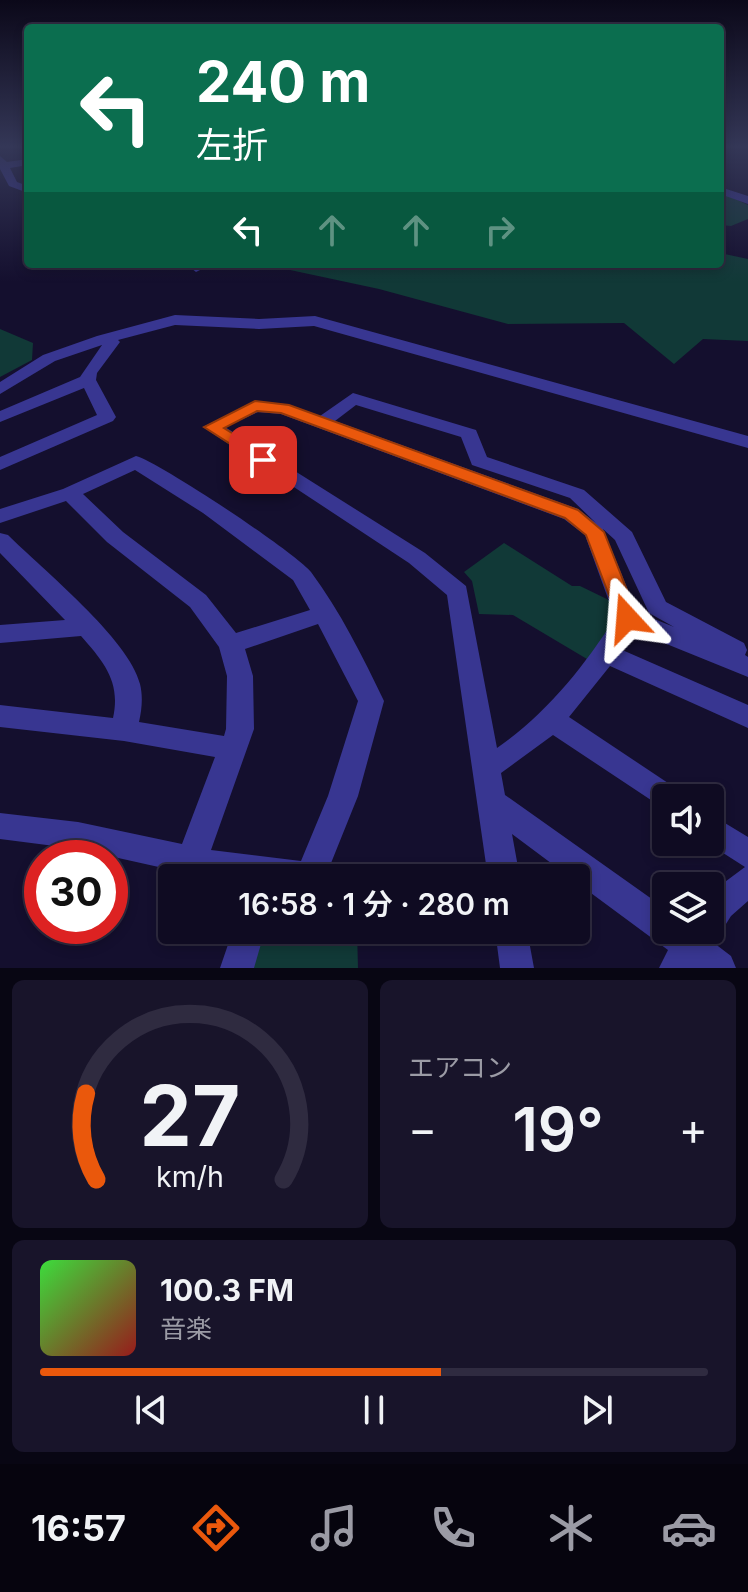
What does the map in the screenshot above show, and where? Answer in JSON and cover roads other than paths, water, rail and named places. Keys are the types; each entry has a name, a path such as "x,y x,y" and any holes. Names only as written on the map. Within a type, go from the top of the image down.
{"street":[{"path":"724,191 748,200"},
{"path":"0,389 49,358 103,339 175,320 259,324 315,321 748,442"},
{"path":"0,464 107,417 88,380 89,373 112,342 103,339"},
{"path":"0,417 88,380"},
{"path":"322,423 353,398 469,434 479,461 577,494 624,537 657,607 748,658"},
{"path":"502,864 458,592 417,558 212,427 255,406 284,409 571,514 594,532 627,618 748,667"},
{"path":"0,516 70,493 136,462 210,508 301,575 353,662 371,701 343,796 315,864"},
{"path":"70,493 115,537 198,601 231,644 240,676 240,729 191,861"},
{"path":"0,540 87,627 126,673 130,708 124,730"},
{"path":"231,644 323,614"},
{"path":"487,767 512,755 591,677 627,618"},
{"path":"0,634 49,633 87,627"},
{"path":"607,654 748,717"},
{"path":"0,716 124,730 233,749"},
{"path":"549,718 652,788"},
{"path":"493,803 652,920"},
{"path":"0,826 47,828 205,864"},
{"path":"724,838 748,854"},
{"path":"724,902 748,881"},
{"path":"237,968 245,944"},
{"path":"513,944 517,968"},
{"path":"685,944 719,968"}]}
